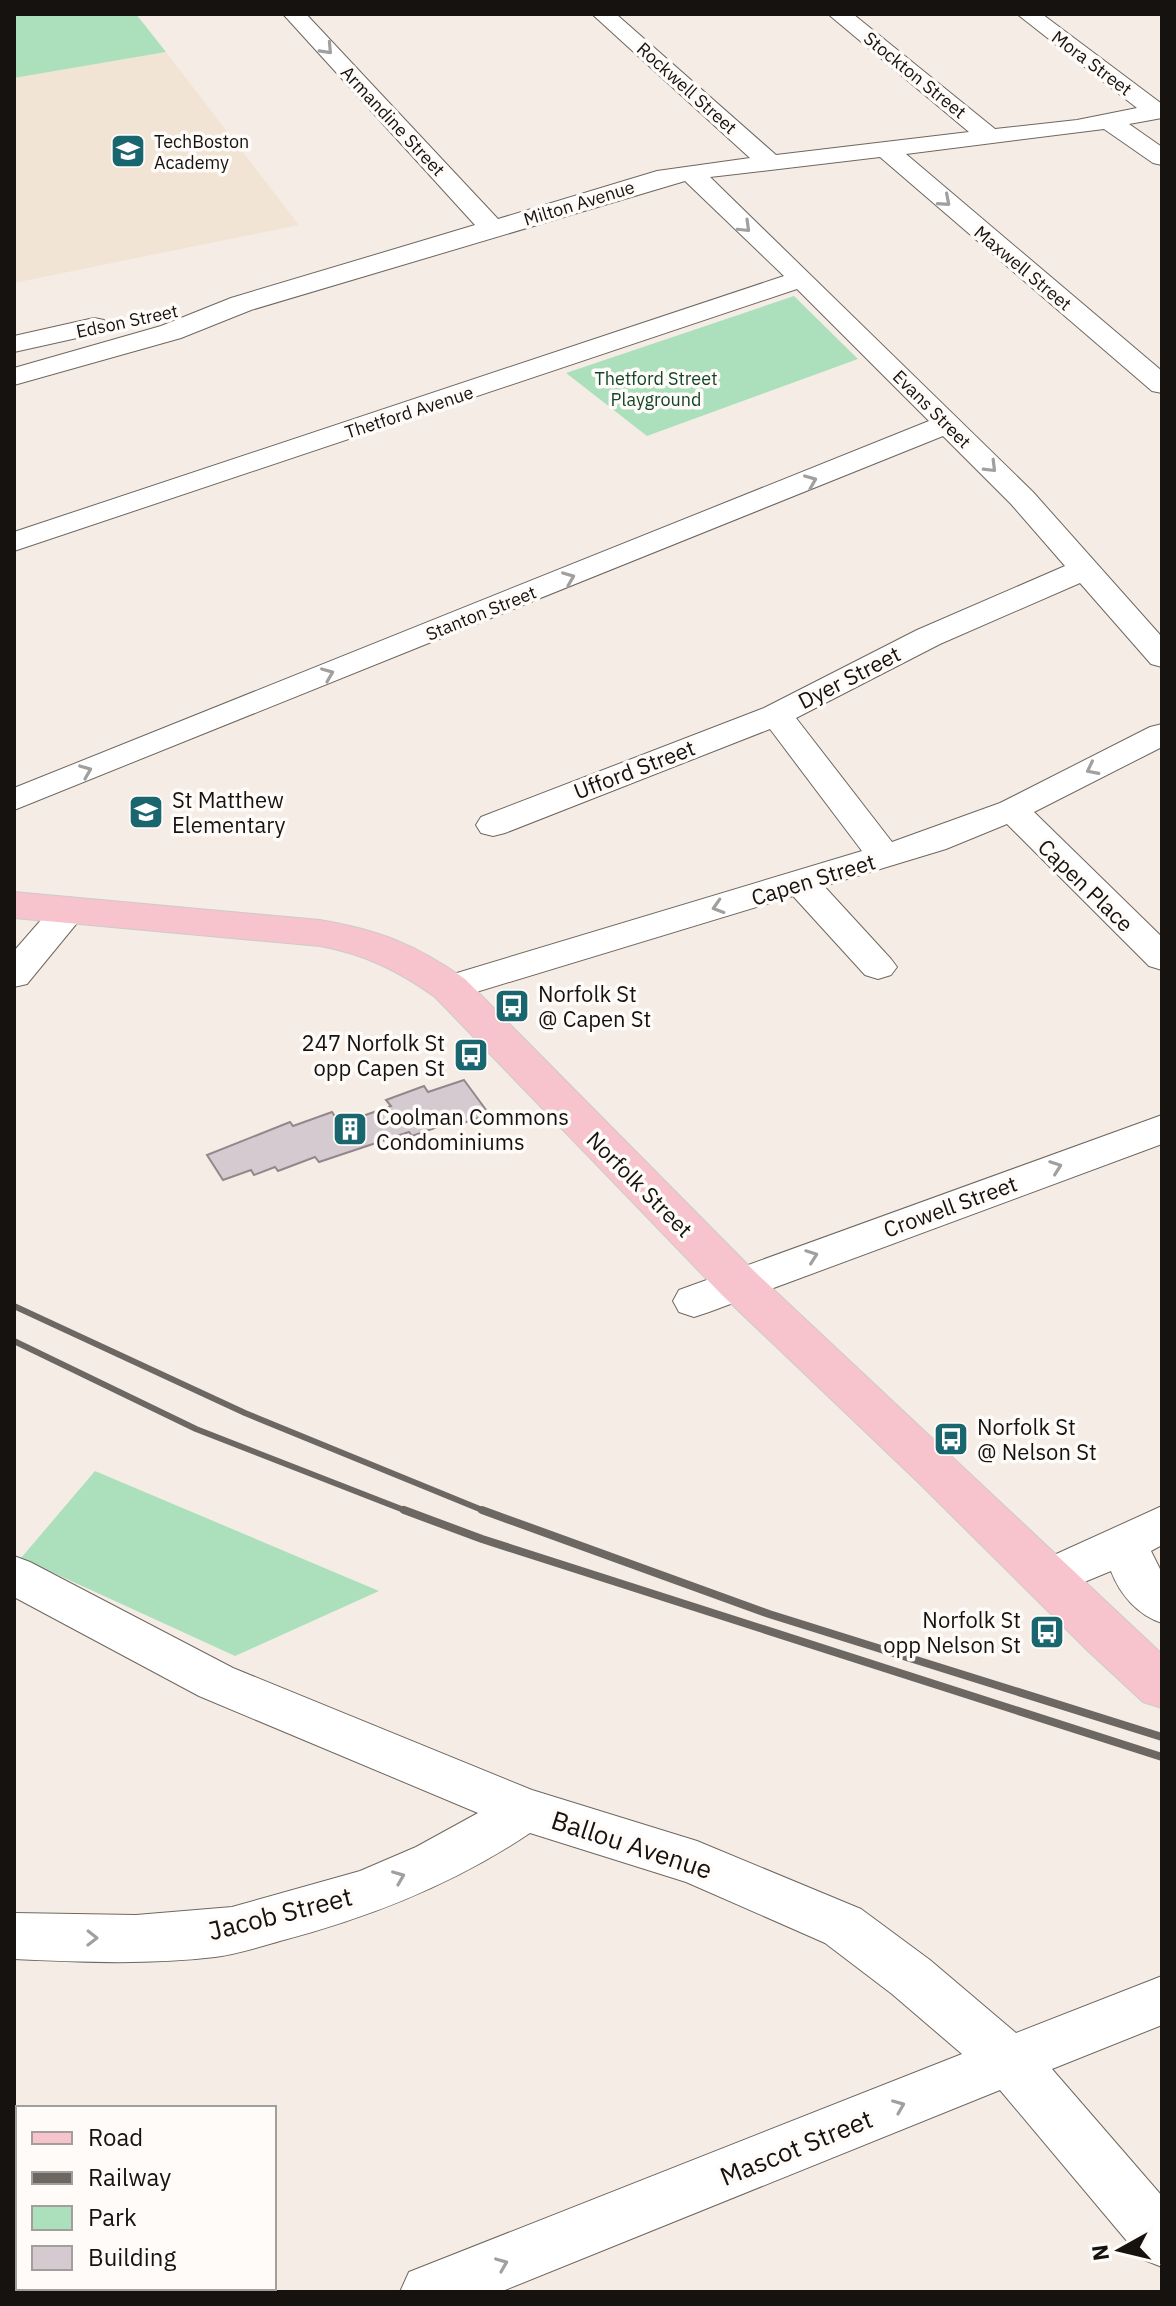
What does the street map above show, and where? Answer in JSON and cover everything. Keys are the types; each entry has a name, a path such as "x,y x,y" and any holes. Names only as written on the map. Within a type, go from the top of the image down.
{"main road":[{"name":"Norfolk Street","path":"14,905 320,933 366,941 422,968 450,988 739,1284 1162,1686"}],"street":[{"name":"Armandine Street","path":"294,14 493,229"},
{"name":"Rockwell Street","path":"603,14 771,163"},
{"name":"Stockton Street","path":"839,14 990,137"},
{"name":"Mora Street","path":"1028,14 1160,112"},
{"name":"Milton Avenue","path":"14,377 171,332 241,304 657,179 690,172 1110,122 1160,112"},
{"path":"1110,122 1162,158"},
{"name":"Maxwell Street","path":"886,150 1162,385"},
{"name":"Evans Street","path":"690,172 1022,498 1162,657"},
{"name":"Thetford Avenue","path":"14,542 802,279"},
{"name":"Edson Street","path":"14,344 148,315 241,304"},
{"path":"148,315 172,319 171,332"},
{"path":"96,326 88,339 95,345 116,348"},
{"name":"Stanton Street","path":"14,800 947,424"},
{"name":"Dyer Street","path":"885,857 776,715 892,655 1033,589 1086,569"},
{"name":"Ufford Street","path":"493,825 776,715"},
{"name":"Capen Street","path":"450,988 885,857 1012,810 1162,734"},
{"name":"Capen Place","path":"1012,810 1162,958"},
{"path":"801,883 878,967"},
{"path":"14,975 68,912"},
{"name":"Crowell Street","path":"694,1301 1162,1129"},
{"path":"1048,1578 1144,1534"},
{"path":"1105,1635 1139,1611 1162,1605 1137,1578 1144,1534"},
{"name":"Ballou Avenue","path":"14,1575 216,1682 524,1809 697,1863 843,1926 911,1977 1011,2062 1162,2239"},
{"name":"Jacob Street","path":"14,1936 104,1939 212,1934 312,1910 452,1856 482,1840 524,1809"},
{"name":"Mascot Street","path":"429,2292 1162,2000"}],"shaded area":[{"name":"TechBoston Academy","path":"166,52 299,225 14,283 14,78"}],"green space":[{"path":"14,14 136,14 166,52 14,78"},
{"name":"Thetford Street Playground","path":"794,296 858,359 647,436 566,373"},
{"path":"95,1471 379,1591 235,1656 21,1558"}],"building":[{"name":"Coolman Commons Condominiums","path":"464,1080 489,1114 412,1136 409,1132 319,1162 315,1157 278,1171 275,1167 254,1175 251,1170 223,1180 207,1155 290,1122 293,1126 332,1112 340,1124 391,1106 386,1100 424,1086 428,1092"}],"railway":[{"path":"14,1306 245,1413 483,1510"},
{"path":"14,1341 196,1429 409,1512"},
{"path":"404,1510 482,1539 1162,1757"},
{"path":"483,1510 769,1614 1162,1737"},
{"path":"483,1510 487,1512"}],"place":[{"name":"TechBoston Academy","path":"128,151"},
{"name":"St Matthew Elementary","path":"146,812"},
{"name":"Norfolk St @ Capen St","path":"512,1006"},
{"name":"247 Norfolk St opp Capen St","path":"471,1055"},
{"name":"Coolman Commons Condominiums","path":"350,1129"},
{"name":"Norfolk St @ Nelson St","path":"951,1439"},
{"name":"Norfolk St opp Nelson St","path":"1047,1632"}]}
